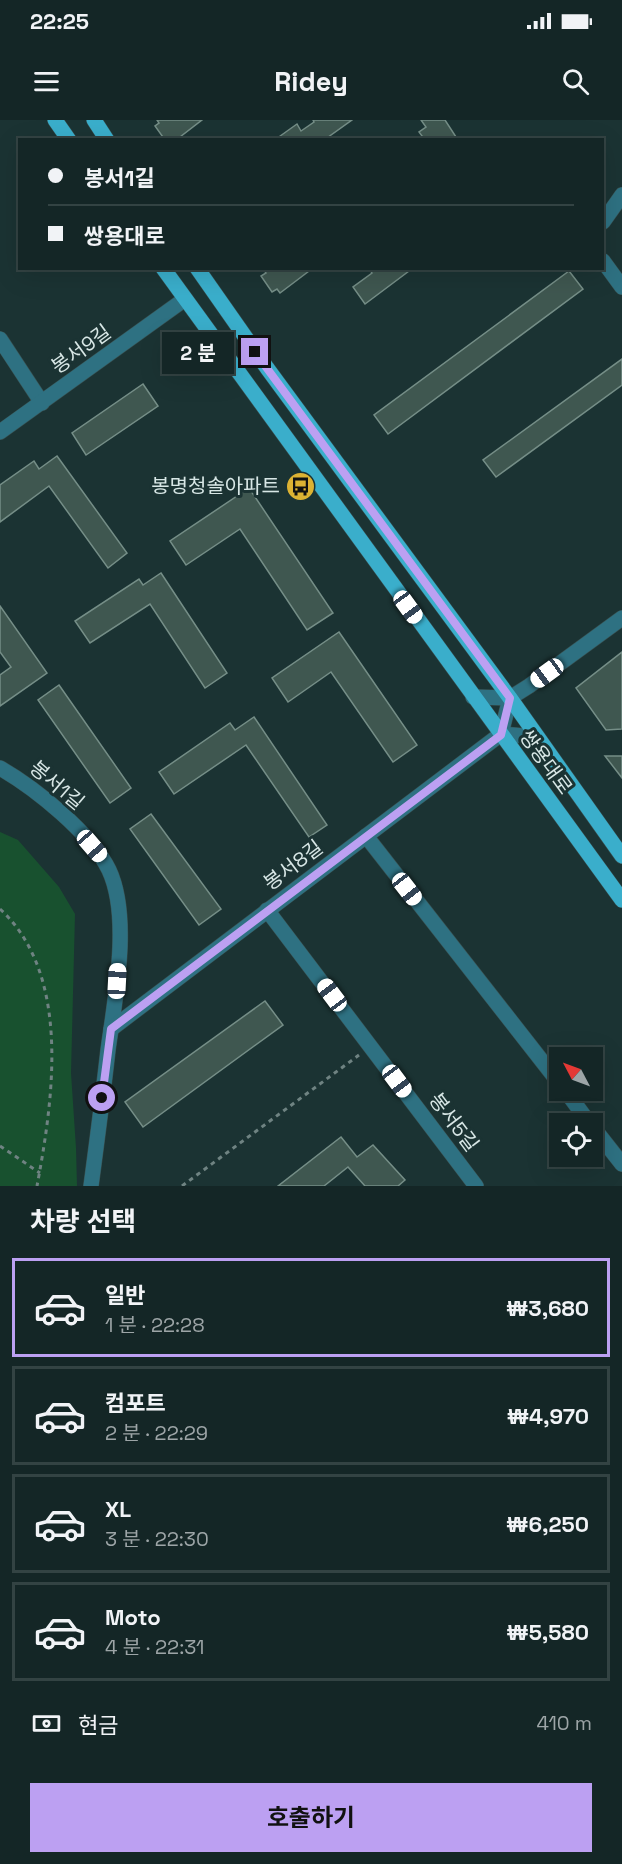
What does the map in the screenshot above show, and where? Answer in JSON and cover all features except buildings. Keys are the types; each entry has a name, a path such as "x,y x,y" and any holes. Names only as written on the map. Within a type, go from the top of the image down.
{"main road":[{"path":"55,120 68,138"},
{"path":"94,120 106,138"},
{"name":"쌍용대로","path":"164,270 622,900"},
{"name":"쌍용대로","path":"198,270 267,368 510,698 622,855"}],"street":[{"path":"604,221 622,195"},
{"path":"604,262 622,287"},
{"name":"봉서9길","path":"0,432 185,299"},
{"path":"0,339 42,404"},
{"path":"473,697 510,698 529,687 622,618"},
{"path":"510,698 501,735 537,737"},
{"name":"봉서8길","path":"111,1029 501,735"},
{"name":"봉서1길","path":"1,767 47,799 101,856 115,887 120,920 117,981 91,1186"},
{"path":"366,836 549,1070"},
{"name":"봉서5길","path":"267,910 476,1186"},
{"path":"603,1140 622,1164"}],"path":[{"path":"0,909 18,928 28,946 43,982 48,1008 52,1056 44,1150 37,1186"},
{"path":"182,1186 370,1046"},
{"path":"0,1146 40,1173"}],"green space":[{"path":"0,832 18,840 59,887 75,914 71,1073 77,1186 0,1186"}],"place":[{"name":"봉명청솔아파트","path":"301,486"}],"route":[{"path":"102,1098 111,1029 501,735 510,698 255,352"}]}
